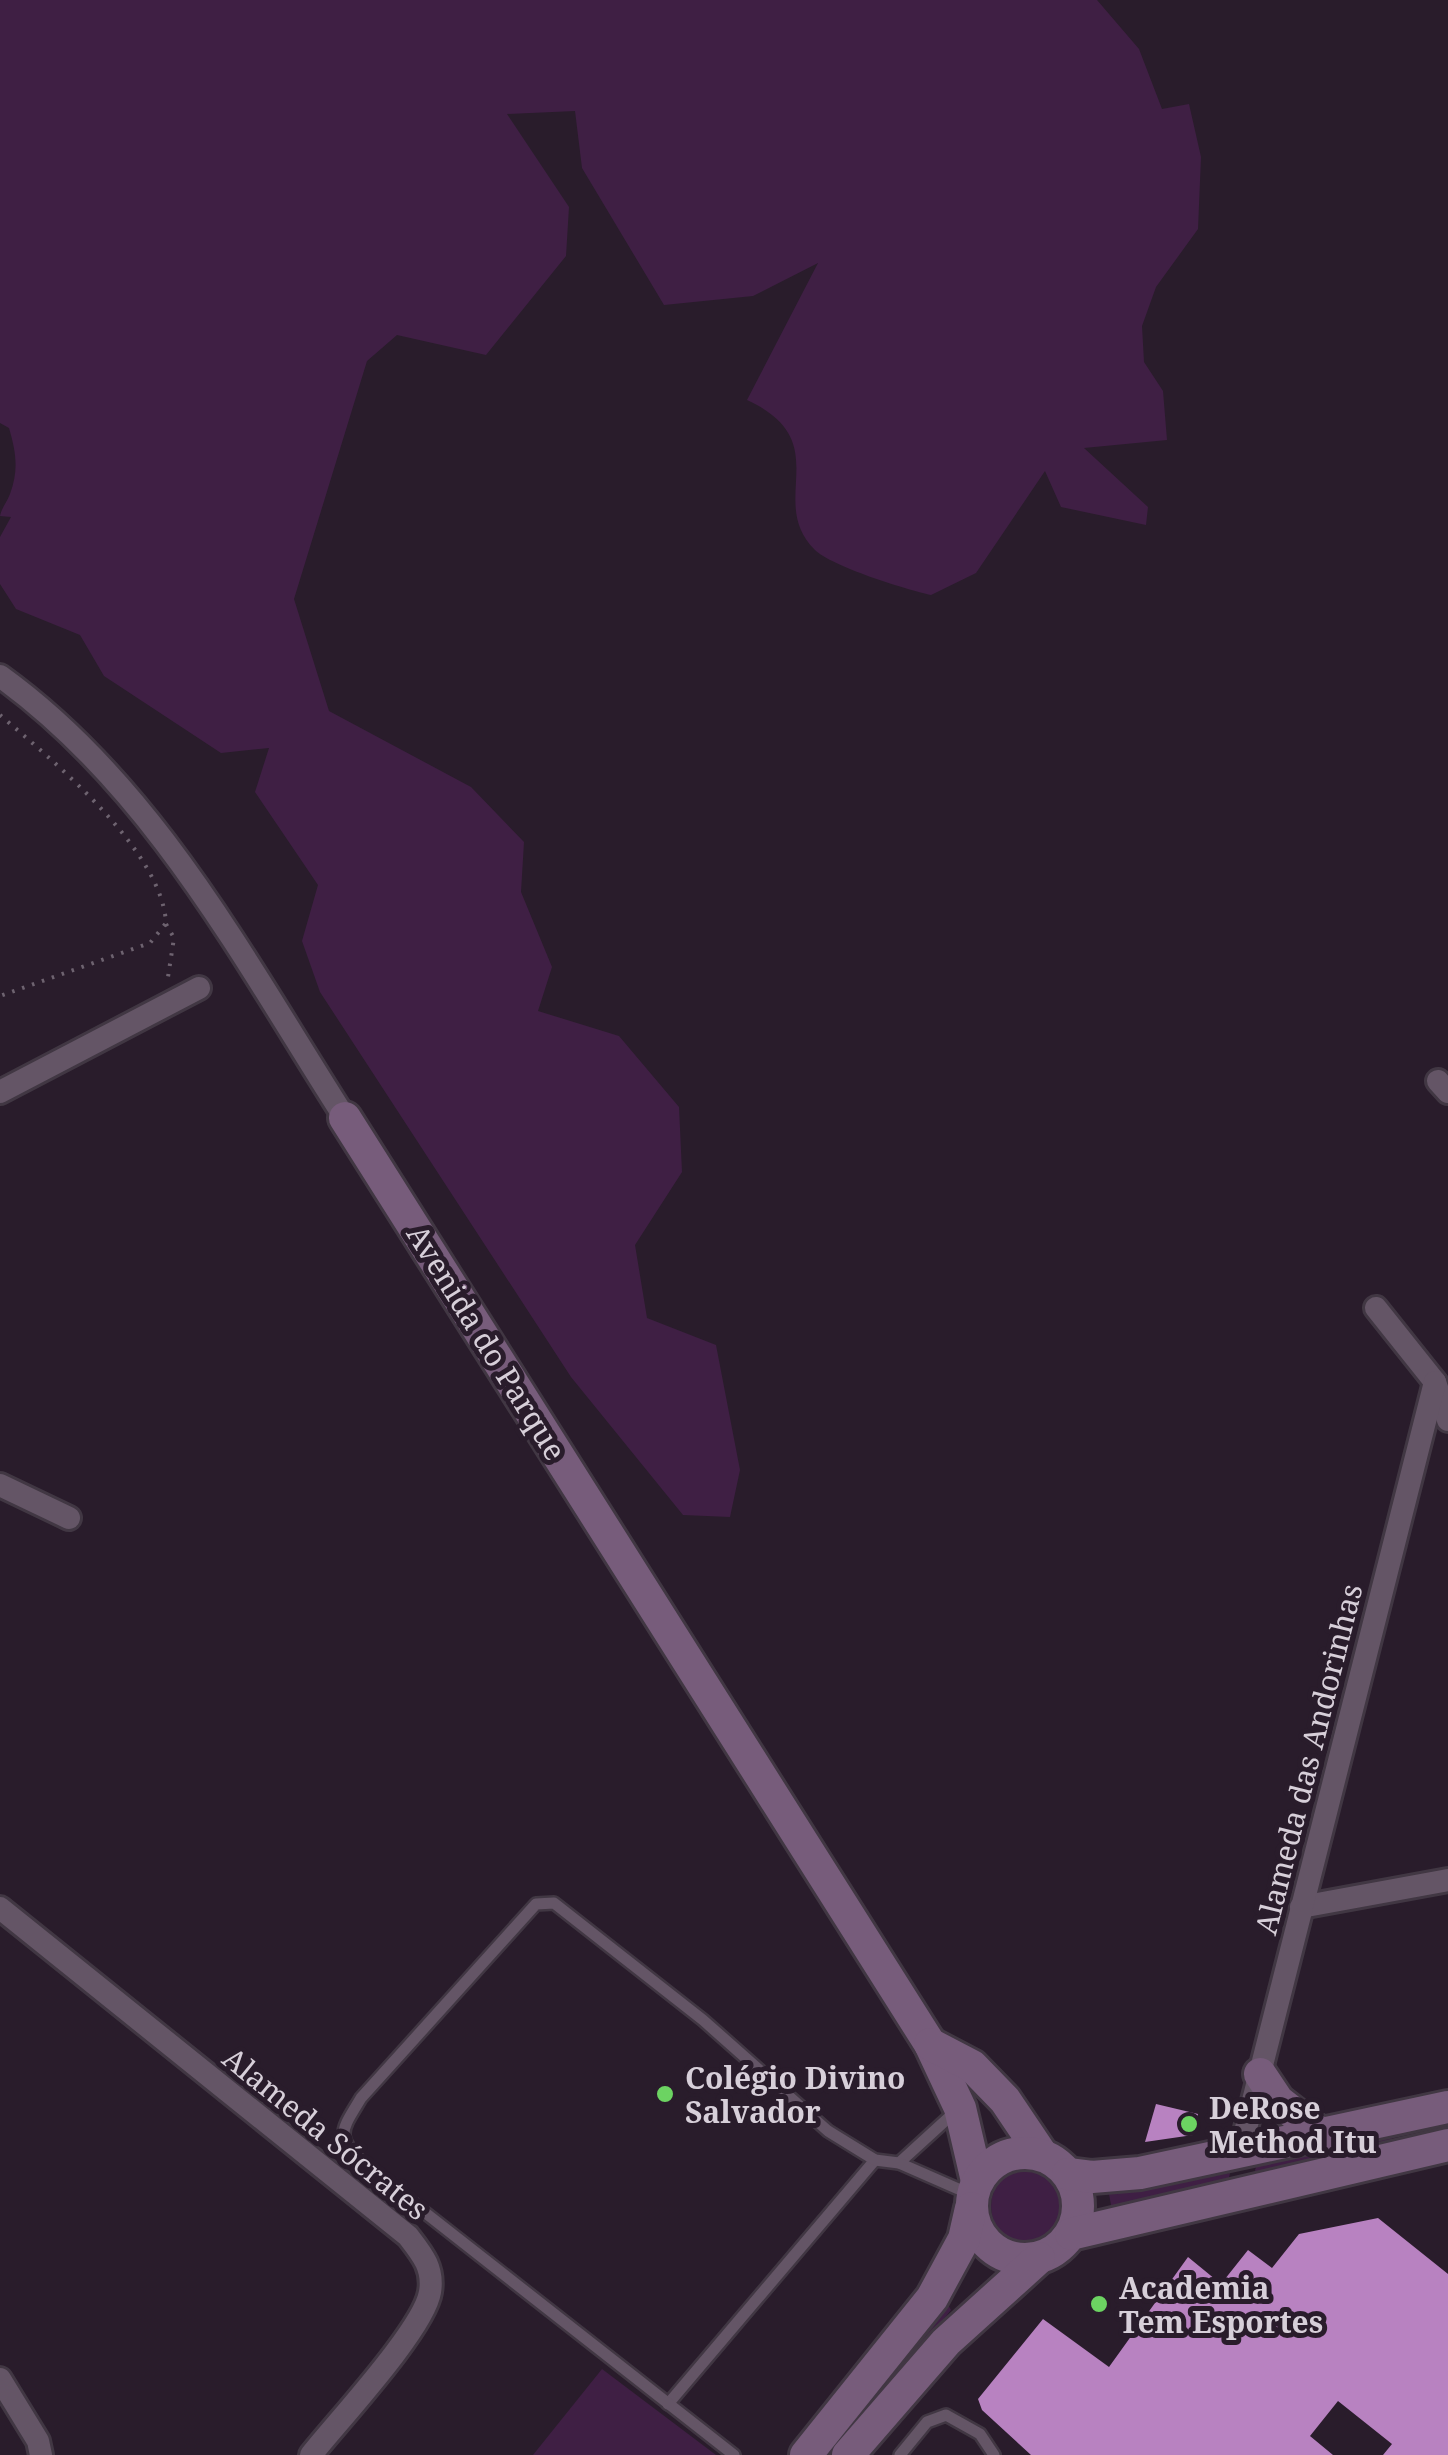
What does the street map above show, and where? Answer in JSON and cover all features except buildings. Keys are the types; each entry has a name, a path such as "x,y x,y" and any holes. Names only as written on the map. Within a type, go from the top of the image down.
{"street":[{"name":"Avenida do Parque","path":"0,676 103,768 185,866 930,2044 960,2108 974,2195"},
{"path":"0,1092 199,988"},
{"path":"1376,1308 1435,1382 1448,1420"},
{"name":"Alameda das Andorinhas","path":"1240,2152 1435,1382"},
{"path":"0,1485 69,1518"},
{"path":"1301,1907 1448,1880"},
{"name":"Alameda Sócrates","path":"0,1908 408,2236 430,2265 430,2294 416,2323 310,2455"},
{"name":"Avenida do Parque","path":"930,2044 972,2066 1005,2100 1055,2164"},
{"path":"1260,2074 1278,2101 1323,2136"},
{"path":"806,2455 932,2298 964,2239 974,2195 989,2166 1005,2156 1024,2152 1092,2178 1140,2173 1448,2107"},
{"path":"1071,2234 1448,2144"},
{"path":"1232,2195 1240,2152"},
{"path":"848,2455 946,2342 1071,2234 1078,2214 1077,2193 1055,2164"},
{"path":"974,2195 975,2227 986,2244 1002,2255 1040,2258"},
{"path":"0,2379 42,2455"}],"lane":[{"path":"734,2455 363,2164 344,2145 342,2130 361,2098 536,1904 554,1902 703,2020 828,2131 875,2160 899,2163 974,2195"},
{"path":"899,2163 960,2108"},
{"path":"668,2404 875,2160"},
{"path":"900,2455 927,2422 946,2415 980,2434 994,2455"}],"path":[{"path":"0,715 66,772 136,854 165,903 166,923 174,938 163,1007"},
{"path":"0,996 150,943 166,923"}],"shaded area":[{"path":"0,0 1097,0 1139,49 1162,109 1189,104 1201,157 1198,229 1156,287 1142,326 1144,362 1163,391 1167,440 1084,448 1148,507 1146,525 1061,507 1045,471 976,573 931,595 852,570 815,550 801,531 796,512 795,453 789,434 774,416 747,400 818,263 753,296 664,305 582,168 575,111 507,114 569,207 566,256 486,355 397,335 367,361 294,599 329,711 471,787 524,842 521,892 552,967 538,1011 619,1036 679,1107 682,1172 635,1245 647,1318 716,1345 740,1470 730,1517 683,1515 571,1377 320,992 302,941 318,885 255,792 269,748 221,753 104,676 80,635 16,609 0,584 0,537 11,517 0,516 13,485 16,461 9,428 0,423"},
{"path":"1389,2132 1394,2143 1257,2175 1255,2170 1257,2165"},
{"path":"1031,2166 1046,2169 1059,2178 1068,2191 1068,2221 1059,2234 1046,2243 1031,2246 1016,2243 1003,2234 994,2221 991,2206 994,2191 1003,2178 1016,2169"},
{"path":"1230,2173 1228,2183 1113,2216 1109,2194"},
{"path":"946,2301 951,2310 836,2455 818,2455"},
{"path":"602,2369 716,2455 533,2455"}],"place":[{"name":"Colégio Divino Salvador","path":"665,2094"},
{"name":"DeRose Method Itu","path":"1189,2124"},
{"name":"Academia Tem Esportes","path":"1099,2304"}]}
